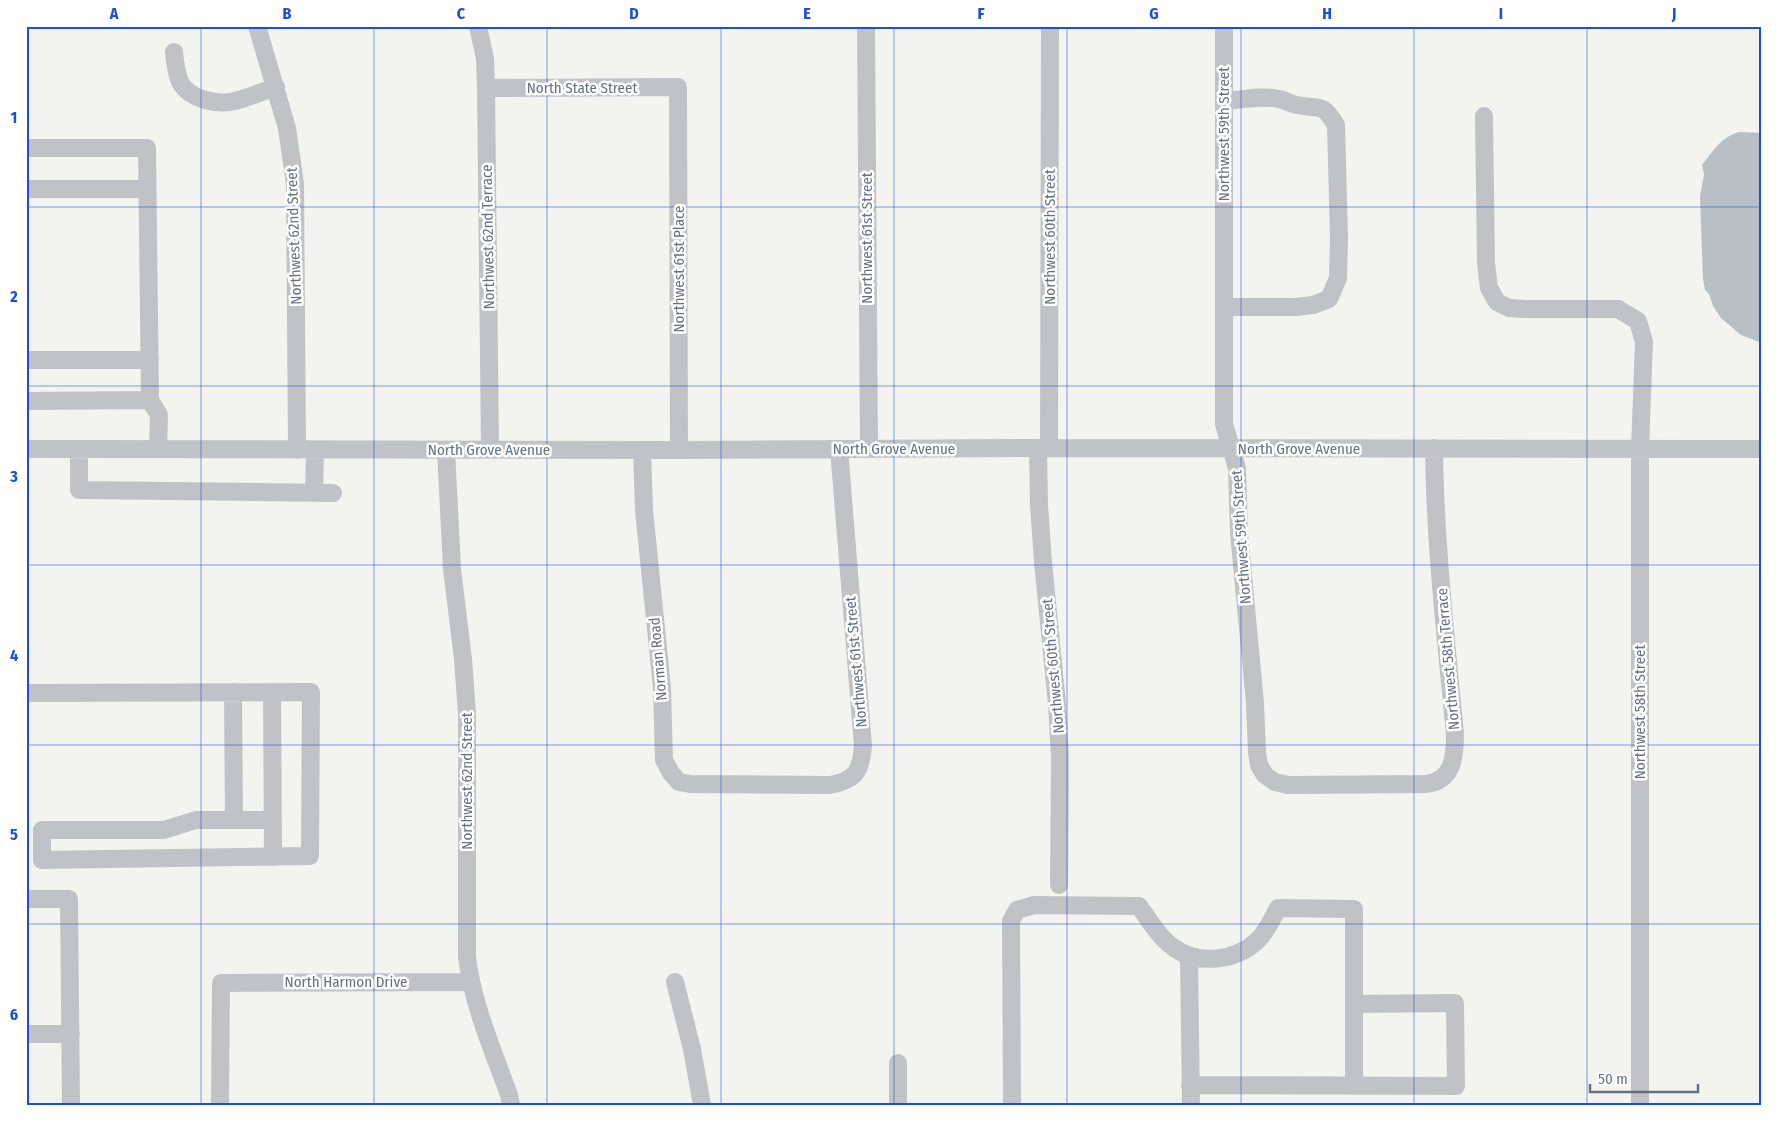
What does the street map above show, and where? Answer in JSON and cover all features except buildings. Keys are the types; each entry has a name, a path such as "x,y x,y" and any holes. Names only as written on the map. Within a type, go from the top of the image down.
{"street":[{"name":"Northwest 62nd Street","path":"257,26 287,128 295,184 298,450"},
{"name":"Northwest 62nd Terrace","path":"478,26 486,59 490,449"},
{"name":"Northwest 61st Street","path":"866,26 869,449"},
{"name":"Northwest 60th Street","path":"1050,26 1044,448 1039,504 1043,562 1058,704 1060,757 1059,885"},
{"name":"Northwest 59th Street","path":"1224,26 1224,424 1237,468 1239,533 1255,703 1256,753 1259,765 1265,775 1276,782 1288,785 1355,785"},
{"path":"174,52 176,70 181,83 190,93 200,99 234,102 276,87"},
{"name":"North State Street","path":"486,88 678,88"},
{"name":"Northwest 61st Place","path":"678,88 679,450"},
{"path":"1224,101 1269,97 1296,105 1326,110 1336,125 1339,238 1338,278 1329,299 1313,305 1295,307 1224,307"},
{"name":"Northwest 58th Street","path":"1484,116 1486,263 1489,288 1497,302 1509,308 1524,309 1618,309 1638,321 1644,342 1640,449 1640,1105"},
{"path":"26,148 147,148 150,400 158,415 158,449"},
{"path":"26,189 147,188"},
{"path":"26,360 150,360"},
{"path":"26,400 150,400"},
{"name":"Northwest 58th Terrace","path":"1355,785 1437,783 1444,778 1453,761 1455,734 1434,507 1434,448"},
{"name":"North Grove Avenue","path":"26,449 1762,449"},
{"path":"80,449 79,490 333,493"},
{"path":"314,493 315,450"},
{"name":"Northwest 62nd Street","path":"446,450 452,569 463,659 467,714 467,957 470,982 478,1010 510,1095 511,1105"},
{"name":"Norman Road","path":"642,450 644,510 662,688 664,760 671,773 679,782 760,785"},
{"name":"Northwest 61st Street","path":"760,785 830,785 845,782 857,772 862,760 863,746 838,450"},
{"path":"233,692 234,820"},
{"path":"272,692 272,857"},
{"path":"26,693 311,692 310,856 42,860 34,840 42,830 164,830 196,820 272,820"},
{"path":"26,899 69,899 71,1105"},
{"path":"1012,1105 1010,921 1017,910 1034,905 1139,906 1156,929 1173,947 1190,955 1212,959 1226,958 1242,952 1257,940 1267,928 1278,908 1354,909 1354,1086"},
{"path":"1190,955 1190,1105"},
{"name":"North Harmon Drive","path":"220,1105 221,983 470,982"},
{"path":"675,982 692,1049 702,1105"},
{"path":"1190,1085 1456,1086 1455,1003 1354,1004"},
{"path":"26,1034 71,1034"},
{"path":"898,1063 898,1105"}],"shaded area":[{"path":"1739,132 1762,133 1762,343 1741,335 1721,318 1705,290 1703,279 1700,197 1704,174 1702,165 1722,141"}]}
